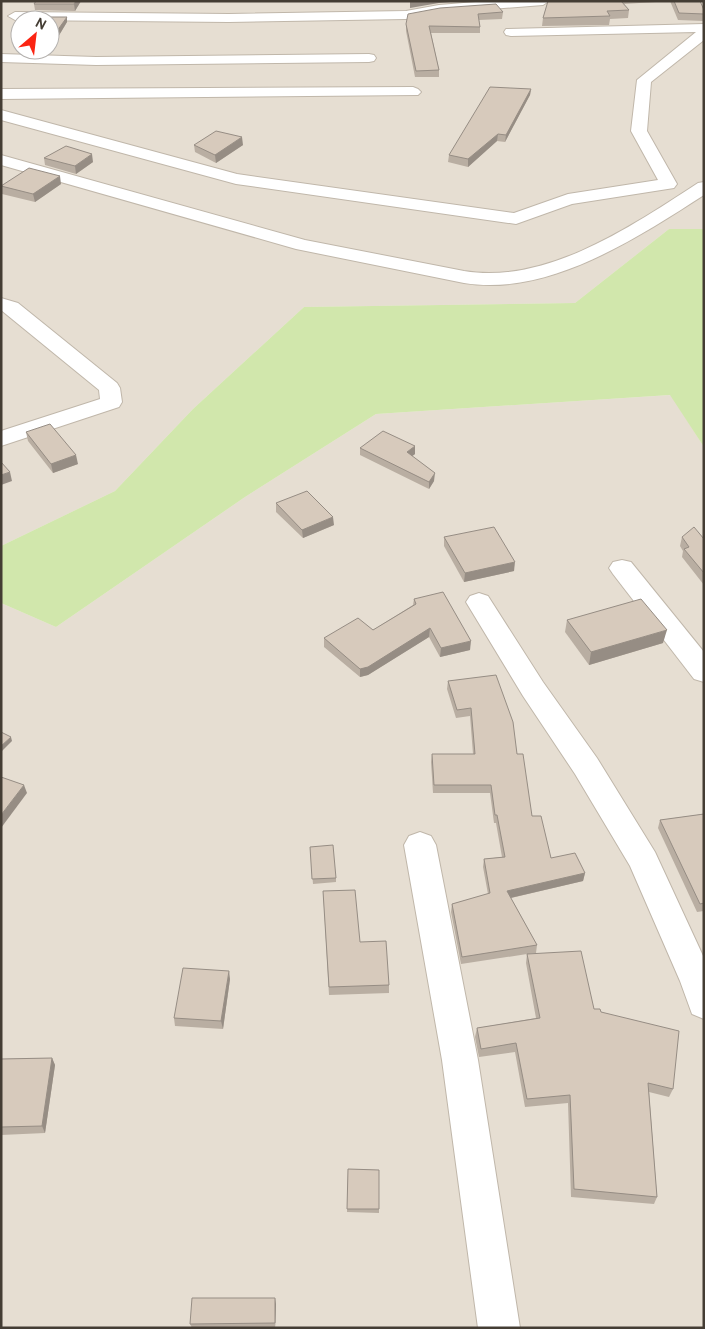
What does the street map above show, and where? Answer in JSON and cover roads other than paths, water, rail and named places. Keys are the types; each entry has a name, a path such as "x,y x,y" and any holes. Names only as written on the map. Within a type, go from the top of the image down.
{"street":[{"path":"222,94 225,38 231,1"},
{"path":"60,16 227,18 406,15 439,8 543,1"},
{"path":"510,32 704,28"},
{"path":"1,115 236,179 516,219 568,199 668,184 639,131 644,80 694,42 704,32"},
{"path":"1,58 96,60 369,58"},
{"path":"1,94 412,92"},
{"path":"1,160 303,245 486,280 501,280 532,274 574,261 657,218 704,187"},
{"path":"1,304 10,307 108,388 111,402 1,439"},
{"path":"622,568 704,672"},
{"path":"479,602 533,689 586,766 644,861 704,1003"},
{"path":"420,845 460,1060 499,1328"}]}
